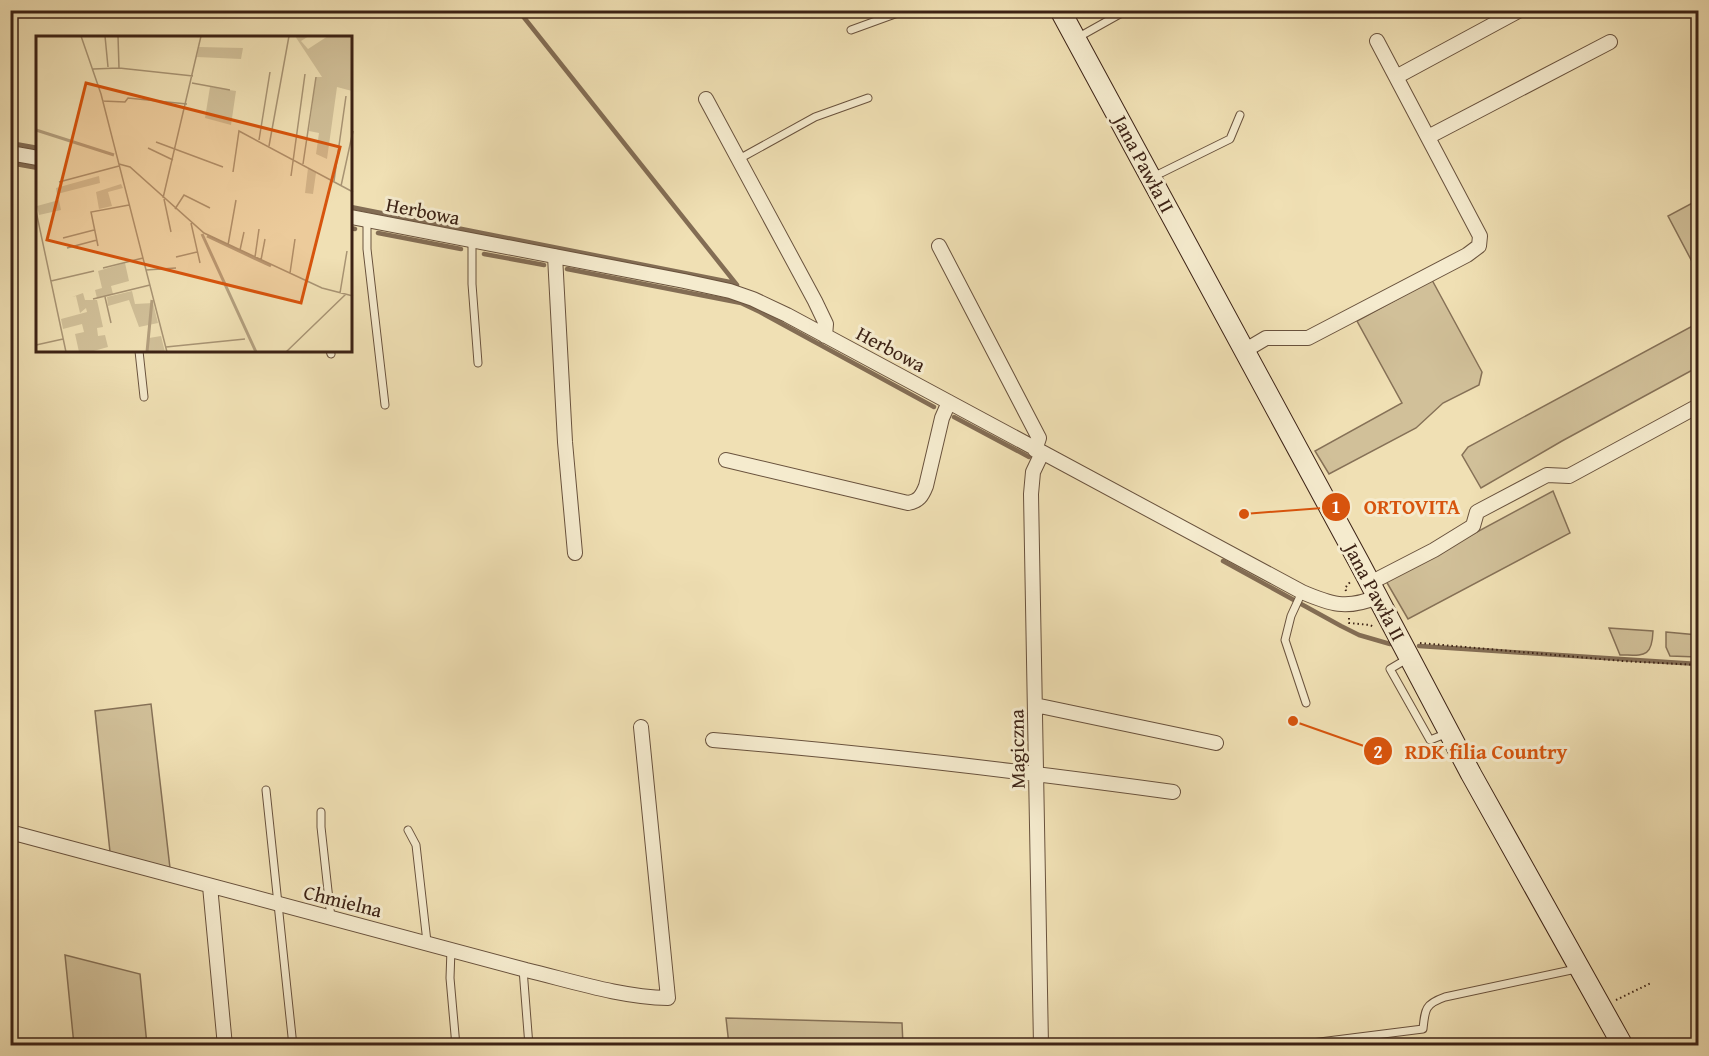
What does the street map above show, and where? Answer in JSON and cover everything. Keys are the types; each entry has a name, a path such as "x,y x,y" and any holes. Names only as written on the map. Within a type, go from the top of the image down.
{"street":[{"name":"Jana Pawła II","path":"1060,10 1373,590 1414,650 1449,733 1623,1046"},
{"path":"1396,77 1520,10"},
{"path":"1244,351 1266,338 1308,338 1467,255 1479,246 1480,236 1377,41"},
{"path":"1428,137 1610,42"},
{"path":"706,99 815,301 826,324 825,336"},
{"path":"10,153 36,158"},
{"name":"Herbowa","path":"352,217 730,291 753,299 1302,592 1332,604 1348,604 1373,590 1473,526 1477,513 1507,496 1547,475 1569,476 1698,406"},
{"path":"939,246 1039,438 1039,451"},
{"path":"555,256 565,442 575,553"},
{"path":"726,460 908,503 916,501 926,486 948,402"},
{"name":"Magiczna","path":"1039,451 1033,472 1031,494 1041,1046"},
{"path":"1035,705 1216,743"},
{"name":"Chmielna","path":"10,831 522,969 626,994 647,998 668,998 641,727"},
{"path":"713,740 854,752 1036,773 1173,792"},
{"path":"210,886 225,1046"}],"lane":[{"path":"851,30 906,10"},
{"path":"1076,38 1127,10"},
{"path":"739,159 815,117 868,98"},
{"path":"1151,177 1230,139 1240,115"},
{"path":"367,220 367,249 386,405"},
{"path":"472,240 472,284 478,363"},
{"path":"139,352 144,397"},
{"path":"1302,592 1291,616 1285,640 1306,703"},
{"path":"266,790 293,1046"},
{"path":"321,812 331,918"},
{"path":"408,830 416,845 427,942"},
{"path":"451,949 450,978 456,1046"},
{"path":"1288,1046 1423,1029 1425,1014 1432,1001 1579,968"},
{"path":"522,969 529,1046"}],"path":[{"path":"1414,650 1698,665"},
{"path":"1601,1008 1651,983"}],"shaded area":[{"path":"1698,200 1698,273 1668,216"},
{"path":"1432,280 1482,372 1479,385 1443,403 1416,428 1329,474 1315,451 1402,403 1357,321"},
{"path":"1698,323 1698,367 1481,488 1462,455 1468,447"},
{"path":"1553,491 1570,533 1408,619 1386,581"},
{"path":"1609,628 1653,631 1651,647 1645,654 1620,655"},
{"path":"1666,632 1698,635 1698,657 1670,656 1666,647"},
{"path":"151,704 170,868 110,852 95,711"},
{"path":"65,955 140,974 147,1045 74,1045"},
{"path":"726,1018 902,1023 903,1045 729,1045"}],"waterway":[{"path":"518,10 737,285"},
{"path":"10,143 36,148"},
{"path":"10,163 36,168"},
{"path":"352,207 735,283"},
{"path":"378,233 461,249"},
{"path":"484,254 544,265"},
{"path":"567,269 741,303 934,407"},
{"path":"954,417 1029,457"},
{"path":"1223,561 1359,635 1390,644"},
{"path":"1419,646 1698,664"}],"place":[{"name":"ORTOVITA","path":"1244,514"},
{"name":"RDK filia Country","path":"1293,721"}]}
